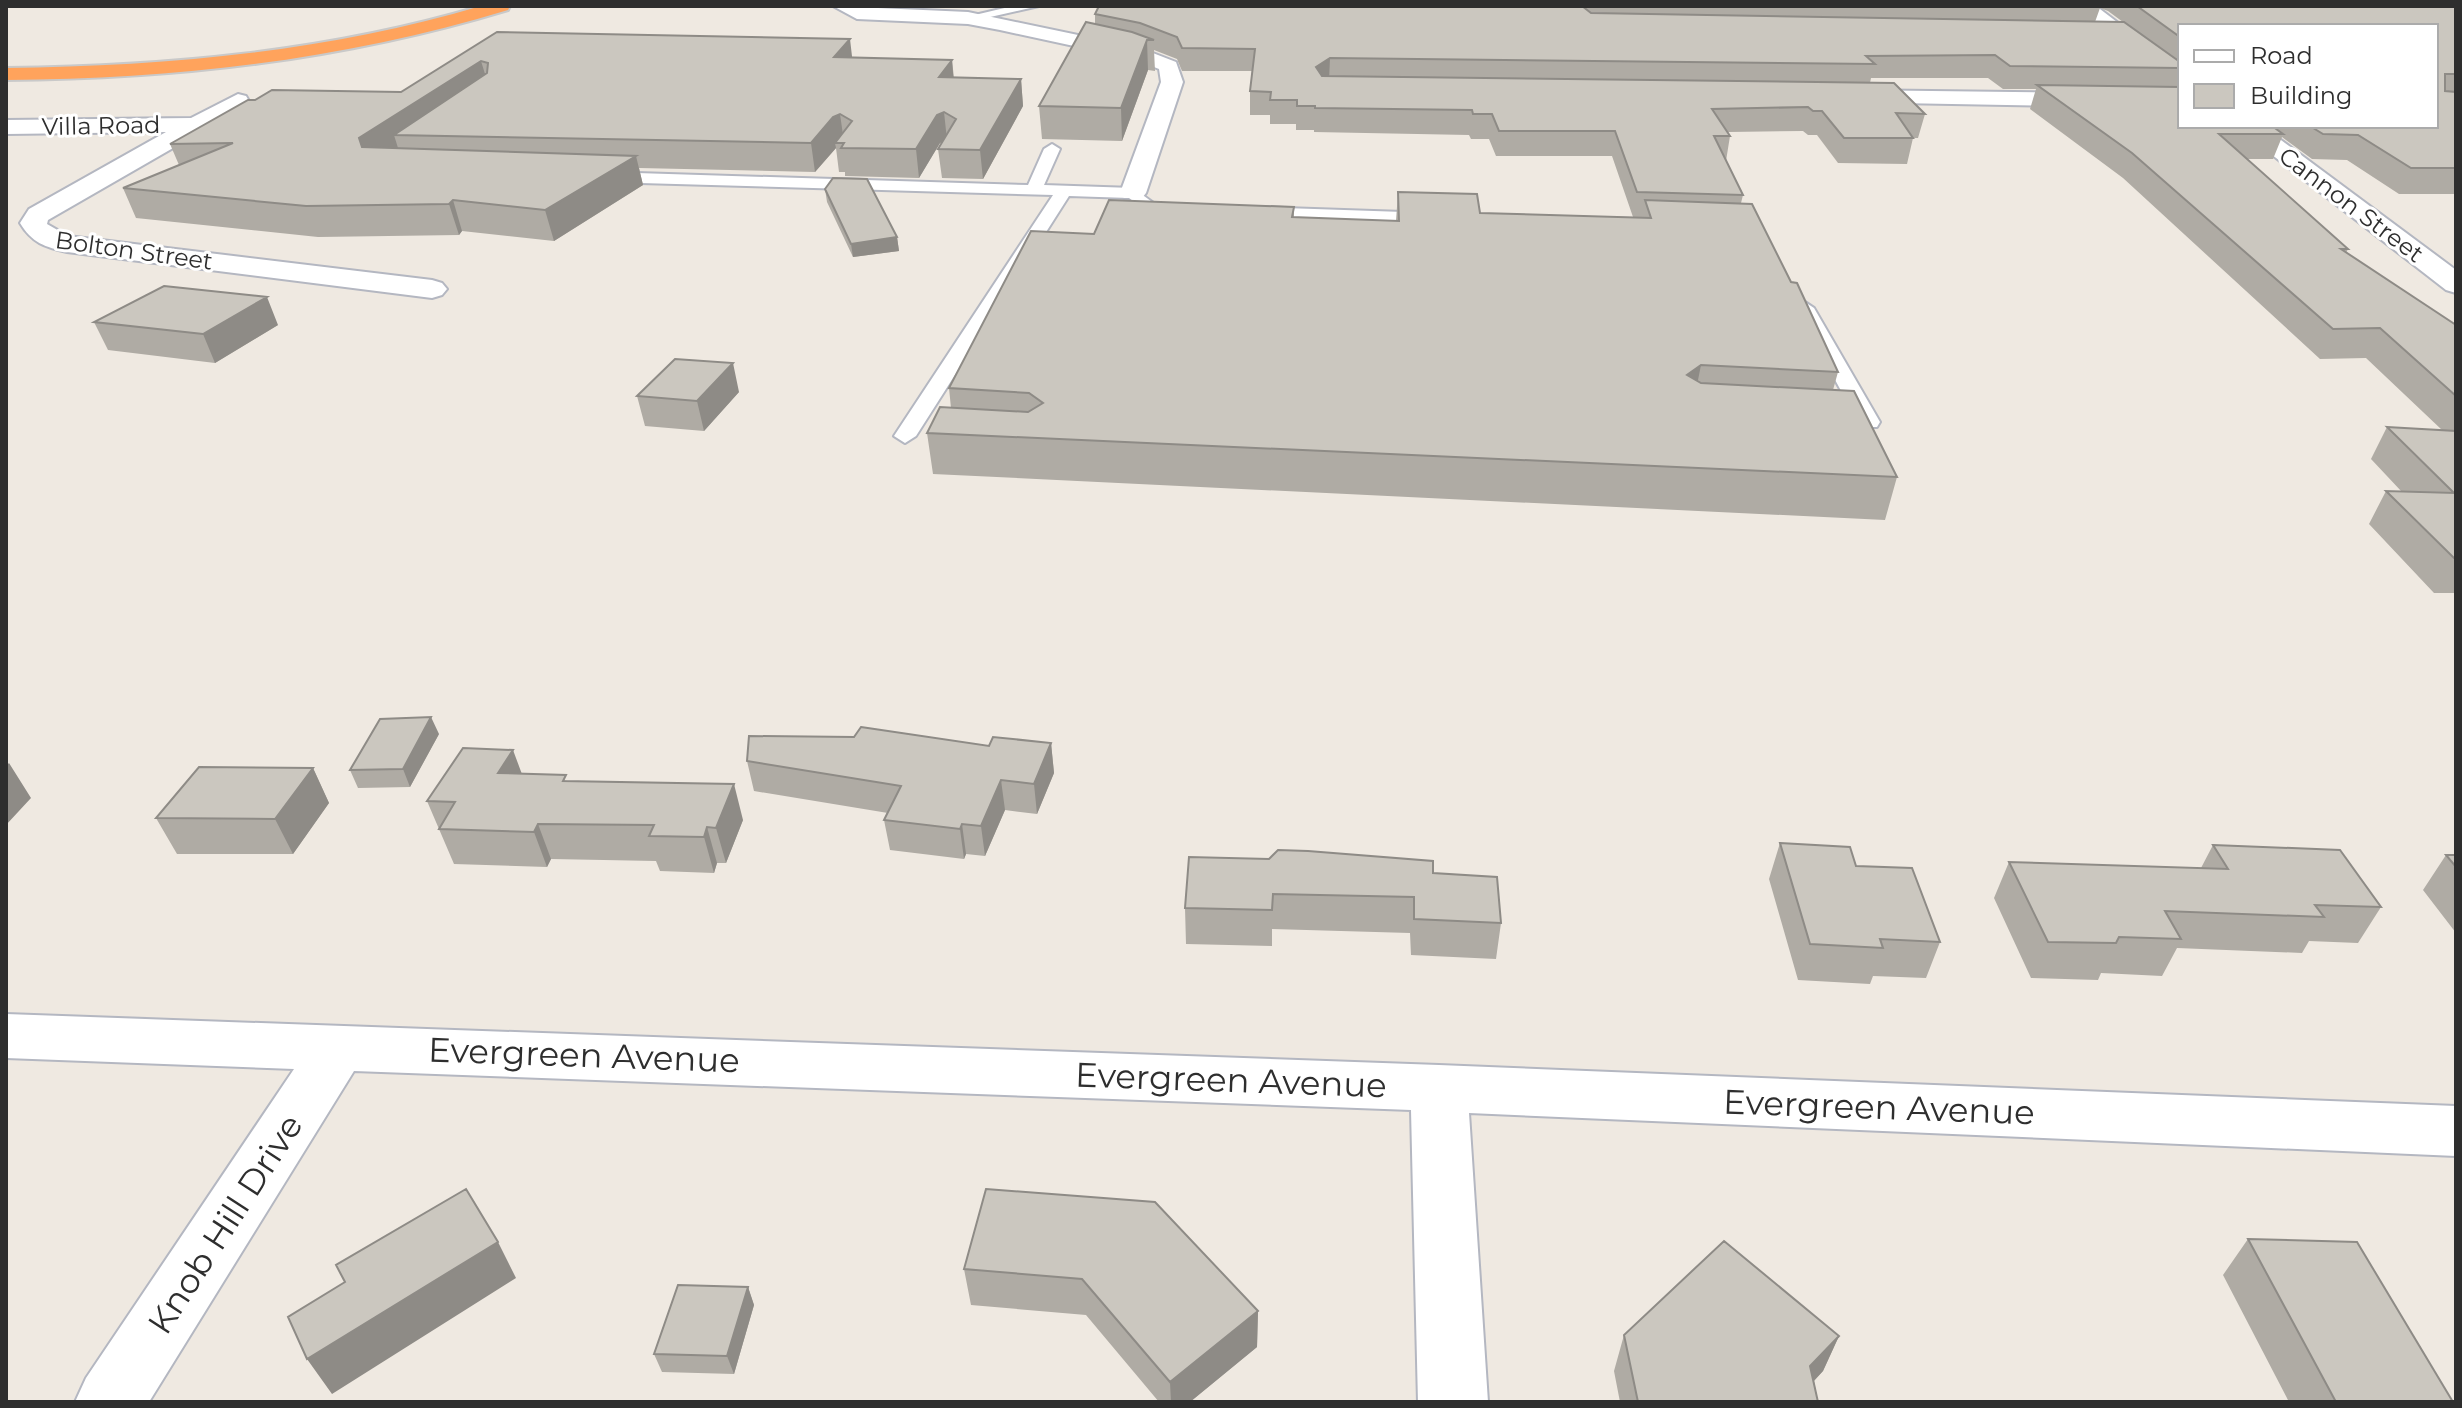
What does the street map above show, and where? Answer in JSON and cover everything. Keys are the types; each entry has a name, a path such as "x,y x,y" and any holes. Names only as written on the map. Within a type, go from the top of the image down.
{"highway":[{"path":"6,74 127,70 271,56 415,30 501,6"}],"street":[{"path":"842,6 848,11 869,15 968,18 1129,51 1169,66 1172,82 1133,193"},
{"path":"2084,6 2169,68"},
{"path":"2091,34 2123,35"},
{"path":"1833,97 2178,101"},
{"name":"Bolton Street","path":"238,101 38,215 33,223 45,238 67,244 432,289"},
{"name":"Villa Road","path":"6,127 197,125"},
{"name":"Cannon Street","path":"2250,128 2456,284"},
{"name":"Evergreen Avenue","path":"6,1036 1439,1088 2452,1138"},
{"name":"Knob Hill Drive","path":"110,1402 340,1046"},
{"path":"1439,1088 1453,1402"}],"lane":[{"path":"968,18 1033,6"},
{"path":"1033,192 1052,149"},
{"path":"818,184 836,161"},
{"path":"593,177 818,184 928,181 1033,192 1133,193 1151,209 1197,210"},
{"path":"937,438 905,436 1063,193"},
{"path":"1243,212 1458,219"},
{"path":"1793,286 1870,423 1840,421"}],"building":[{"path":"1099,6 1582,6 1591,13 2124,22 2178,61 2178,68 2010,66 1995,55 1866,56 1875,64 1330,58 1316,67 1322,76 1894,83 1925,114 1896,113 1913,138 1844,138 1822,111 1813,111 1808,107 1712,109 1730,136 1714,136 1743,195 1637,192 1615,131 1499,131 1492,114 1473,114 1472,110 1315,108 1297,106 1297,100 1270,100 1271,92 1250,91 1255,49 1182,48 1177,37 1140,23 1095,14"},
{"path":"2137,6 2456,6 2456,74 2445,74 2445,91 2456,92 2456,168 2411,168 2358,135 2323,134 2313,128 2438,128 2438,24 2178,24 2178,36"},
{"path":"1086,22 1154,40 1147,40 1121,108 1039,106"},
{"path":"497,32 850,39 834,57 952,60 939,77 1021,79 980,150 938,149 956,119 944,112 937,115 916,149 841,148 844,143 835,143 852,121 840,114 833,117 811,143 394,135 487,73 488,63 481,61 359,138 362,147 636,156 545,210 453,200 449,204 306,206 123,188 233,143 170,144 248,100 255,100 272,90 401,92"},
{"path":"2037,85 2178,87 2178,128 2275,128 2283,134 2219,134 2348,249 2341,249 2456,325 2456,396 2380,328 2333,329 2132,153"},
{"path":"833,178 867,179 897,237 851,244 825,189"},
{"path":"1398,192 1477,194 1480,213 1651,218 1645,200 1752,204 1791,282 1797,283 1838,372 1701,365 1687,375 1701,383 1854,391 1897,477 927,433 940,407 1028,412 1043,403 1029,393 949,388 1031,231 1094,234 1109,200 1294,207 1292,217 1399,221"},
{"path":"164,286 267,297 203,334 94,322"},
{"path":"675,359 733,363 697,401 637,396"},
{"path":"2387,427 2456,431 2456,558 2386,491 2454,493"},
{"path":"431,717 403,769 350,770 380,719"},
{"path":"861,727 989,746 993,737 1051,743 1034,784 1001,780 981,826 962,824 960,829 884,820 901,786 747,761 749,736 854,737"},
{"path":"463,748 513,750 498,773 566,775 563,781 734,784 716,828 707,827 704,837 649,836 654,825 538,824 534,832 439,829 455,802 427,801"},
{"path":"199,767 313,768 275,819 156,818"},
{"path":"1780,843 1850,847 1856,866 1912,868 1940,942 1880,939 1883,948 1810,944"},
{"path":"2213,845 2340,850 2381,907 2315,905 2324,917 2165,911 2181,939 2119,937 2116,943 2048,942 2009,862 2228,869"},
{"path":"1278,850 1433,861 1433,873 1497,877 1501,923 1414,919 1414,897 1273,894 1272,910 1185,908 1189,857 1269,859"},
{"path":"2446,855 2456,855 2456,867"},
{"path":"466,1189 498,1242 307,1359 288,1317 345,1282 336,1265"},
{"path":"986,1189 1155,1202 1258,1311 1170,1382 1082,1279 964,1269"},
{"path":"2248,1239 2357,1242 2453,1402 2336,1402"},
{"path":"1724,1241 1839,1336 1810,1366 1818,1402 1638,1402 1624,1335"},
{"path":"678,1285 748,1287 727,1356 654,1354"}]}
